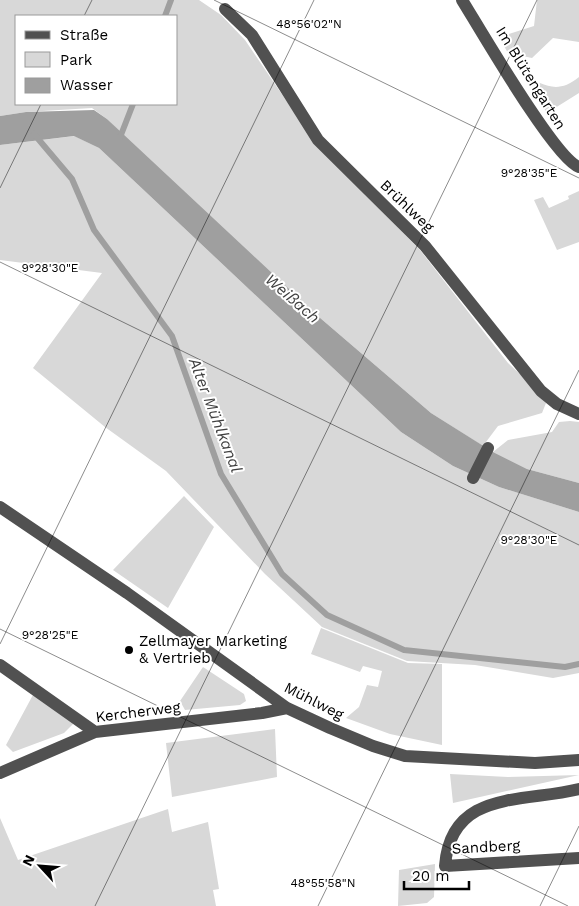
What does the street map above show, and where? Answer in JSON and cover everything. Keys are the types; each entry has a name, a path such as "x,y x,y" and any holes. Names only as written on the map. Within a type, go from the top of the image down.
{"street":[{"name":"Im Blütengarten","path":"462,0 554,144 574,166 579,168"},
{"name":"Brühlweg","path":"225,9 252,36 318,140 425,246 542,391 557,404 579,414"},
{"path":"473,478 488,448"},
{"name":"Mühlweg","path":"0,507 127,593 287,708 373,746 405,756 535,763 579,760"},
{"path":"0,665 95,732"},
{"name":"Kercherweg","path":"0,773 95,732 262,713 287,708"},
{"name":"Sandberg","path":"579,789 554,795 502,801 469,814 460,823 452,836 445,866 579,858"}],"green space":[{"path":"0,0 199,0 221,15 245,40 315,143 420,250 508,363 538,391 546,403 542,413 498,426 483,446 431,413 319,317 161,173 107,119 92,108 26,112 0,116"},
{"path":"537,0 579,0 579,42 553,38 532,58 508,53 499,37 534,26"},
{"path":"522,74 544,85 557,87 564,86 579,77 579,93 547,113"},
{"path":"75,136 99,148 401,432 453,466 499,487 579,512 579,673 553,678 475,665 407,661 322,627 265,574 166,471 105,427 33,368 102,273 0,260 0,145"},
{"path":"579,191 579,242 557,250 534,200 543,197 549,208 569,199 568,196"},
{"path":"559,422 579,422 579,483 527,469 493,452 508,440 552,432"},
{"path":"184,496 214,527 168,608 113,570"},
{"path":"321,628 408,663 442,664 442,745 390,734 346,718 359,707 367,685 378,687 382,671 363,666 360,672 311,654"},
{"path":"203,667 244,694 246,701 240,705 185,710 180,701"},
{"path":"34,693 74,723 64,733 13,752 6,745"},
{"path":"275,729 277,777 172,797 166,743"},
{"path":"450,774 508,777 579,775 453,803"},
{"path":"168,809 172,832 208,822 219,889 213,890 216,906 0,906 0,818 18,860"},
{"path":"435,864 434,897 427,903 398,906 399,870"}],"water":[{"name":"Weißach","path":"94,110 107,119 319,317 431,413 493,452 527,469 579,483 579,512 499,487 453,466 401,432 99,148 74,136 0,145 0,116 26,112"}],"waterway":[{"path":"165,15 171,0"},
{"path":"119,140 133,105"},
{"name":"Alter Mühlkanal","path":"34,134 72,179 94,230 172,336 221,474 282,574 327,615 404,650 565,667 579,664"}],"place":[{"name":"Zellmayer Marketing & Vertrieb","path":"129,650"}]}
